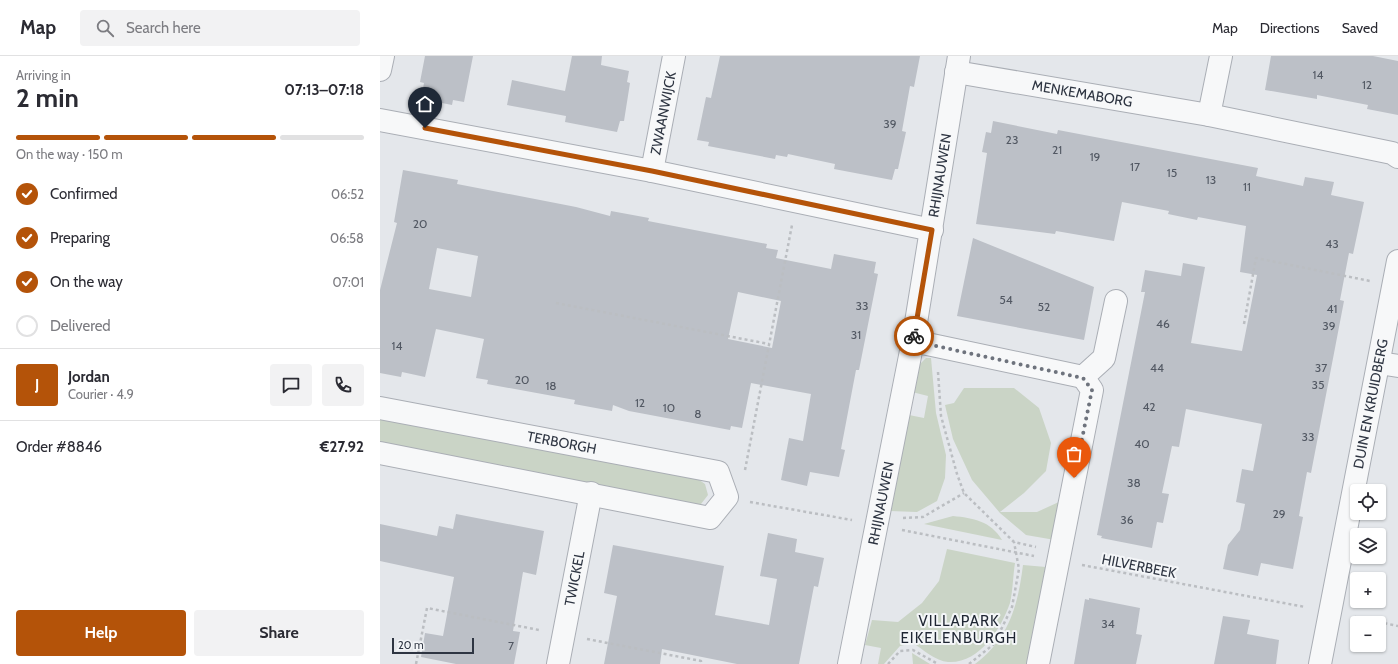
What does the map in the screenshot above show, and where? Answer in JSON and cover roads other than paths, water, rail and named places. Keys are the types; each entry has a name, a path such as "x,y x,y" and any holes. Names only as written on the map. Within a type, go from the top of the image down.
{"street":[{"path":"380,70 383,56"},
{"name":"ZWAANWIJCK","path":"652,171 674,56"},
{"path":"1209,116 1221,56"},
{"name":"MENKEMABORG","path":"958,64 1392,153 1398,156"},
{"name":"RHIJNAUWEN","path":"849,664 913,341 958,64"},
{"name":"ZWAANWIJCK","path":"380,120 652,171 932,230"},
{"name":"DUIN EN KRUIDBERG","path":"1320,664 1330,612 1388,364 1394,286 1398,261"},
{"path":"1083,378 1104,358 1116,301"},
{"path":"913,341 1083,378 1092,390 1038,664"},
{"name":"TERBORGH","path":"380,408 718,472 733,499 710,518 591,494"},
{"path":"380,453 591,494"},
{"name":"TWICKEL","path":"558,664 591,494"}],"district":[{"name":"VILLAPARK EIKELENBURGH","path":"959,630"}]}
